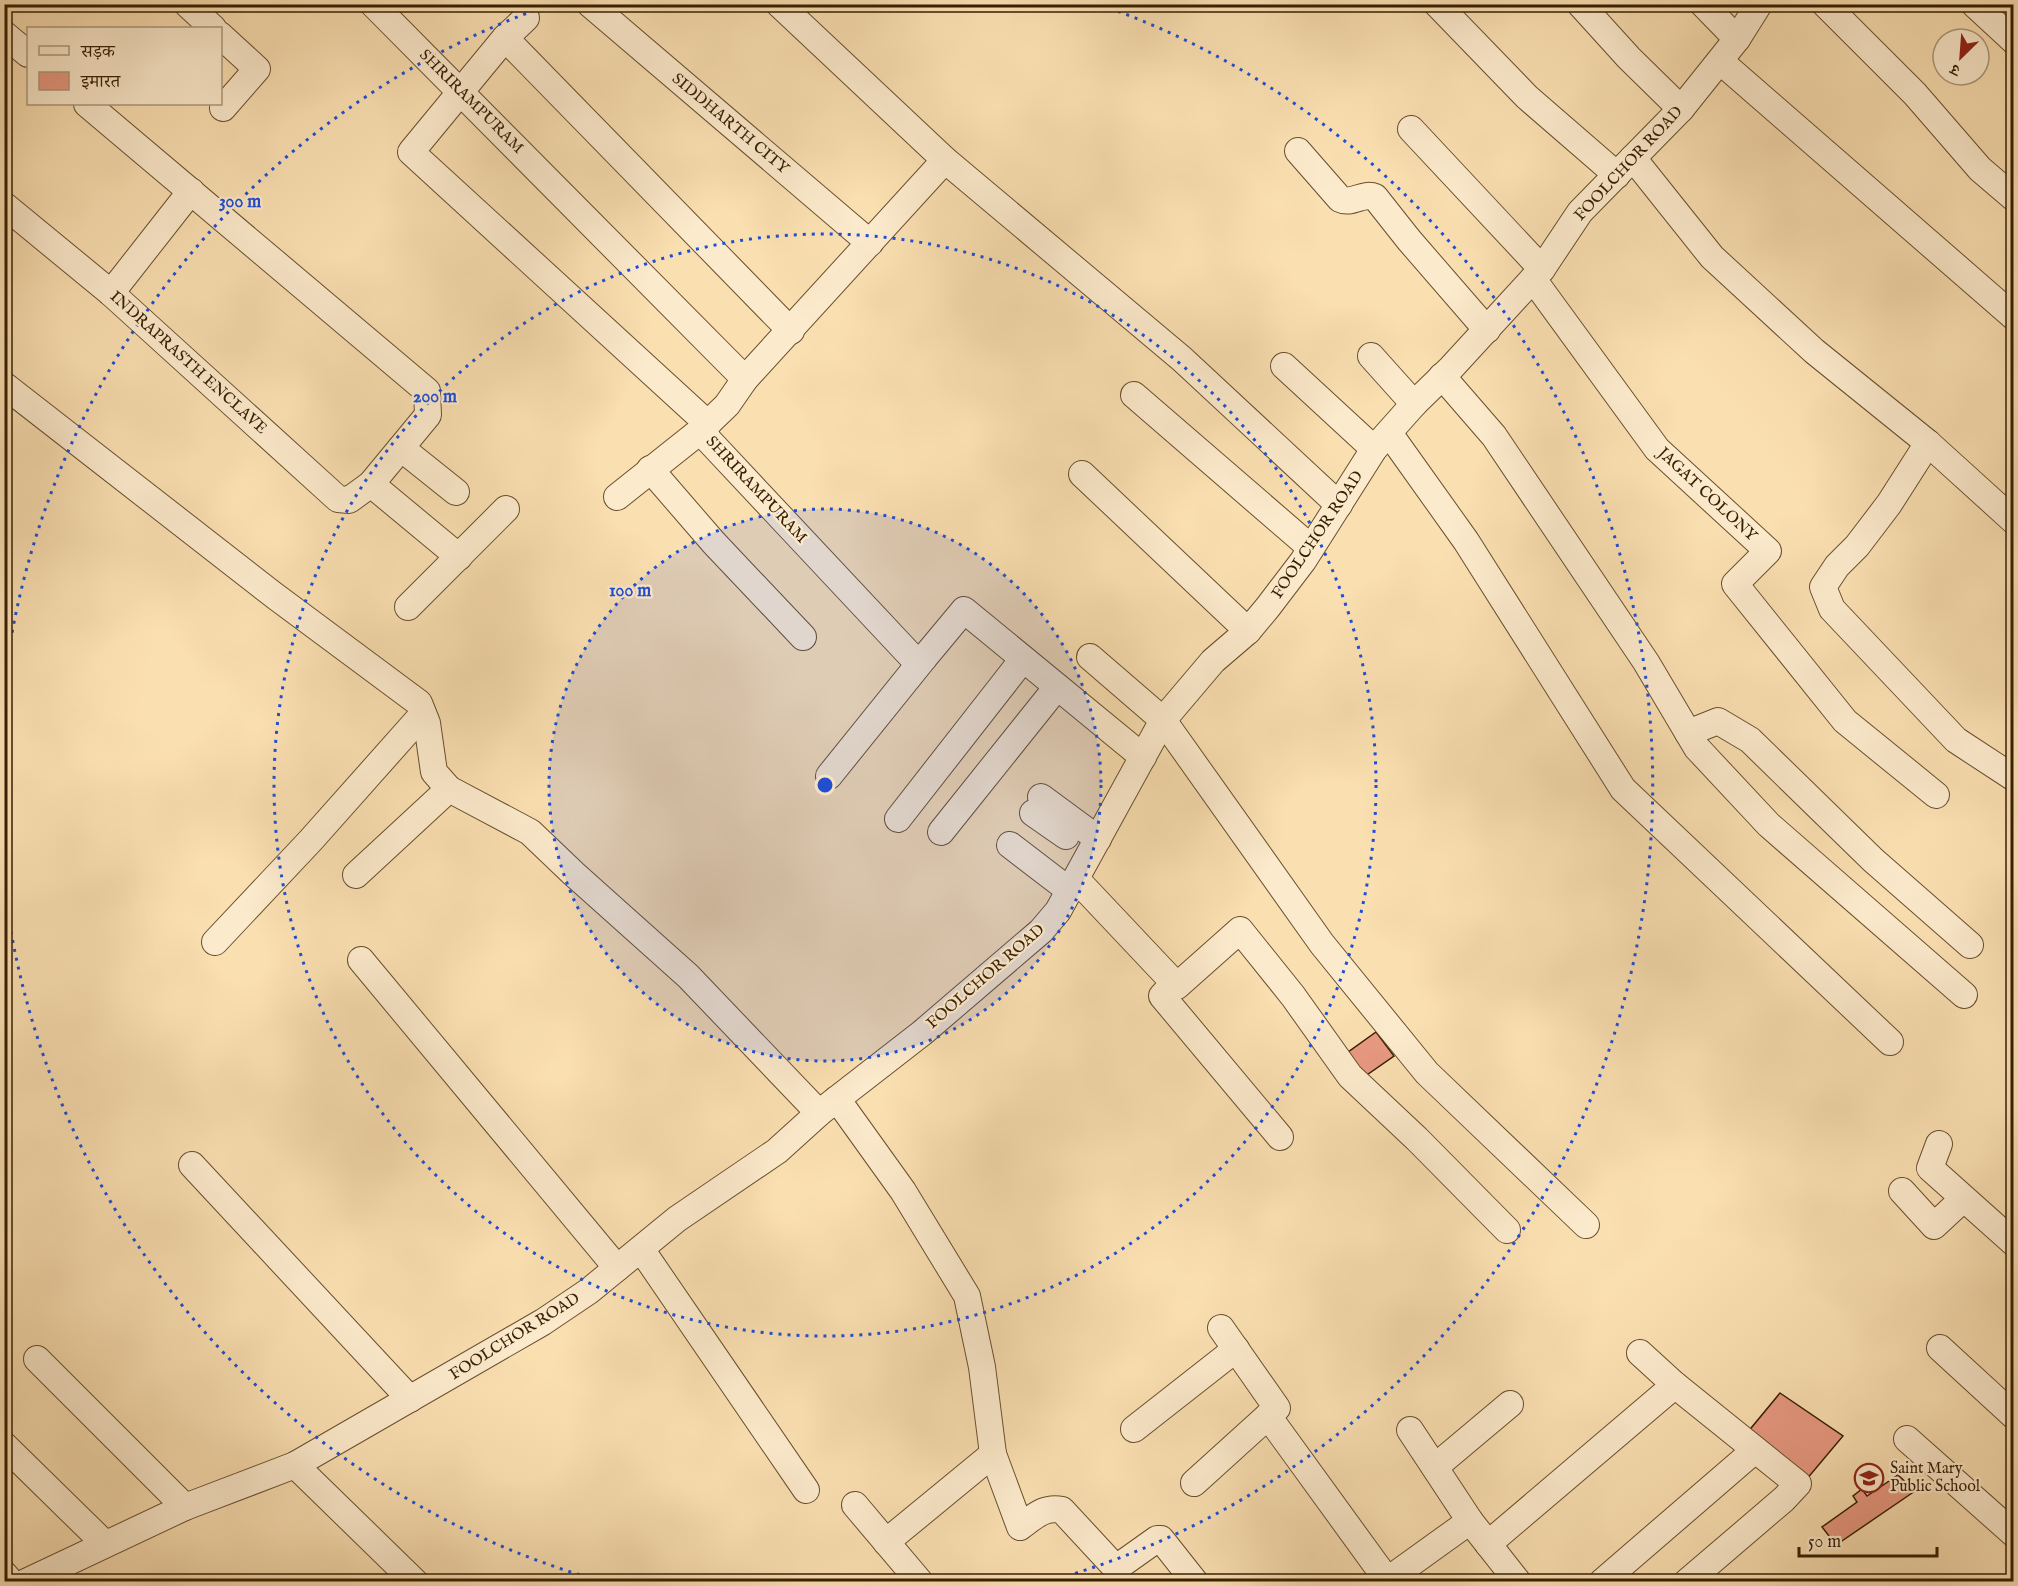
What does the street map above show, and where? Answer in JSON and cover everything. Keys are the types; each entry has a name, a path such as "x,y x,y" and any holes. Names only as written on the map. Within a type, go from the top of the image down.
{"street":[{"path":"187,4 212,27"},
{"name":"SHRIRAMPURAM","path":"373,4 745,379 727,405 704,427 910,655 924,658"},
{"name":"SIDDHARTH CITY","path":"590,4 870,243"},
{"path":"779,4 945,160 1182,359 1339,505"},
{"path":"1437,4 1527,97 1625,166 1712,257 1815,351 1928,444 2013,521"},
{"path":"1580,4 1629,58 1681,109"},
{"path":"1703,4 1737,39"},
{"name":"FOOLCHOR ROAD","path":"26,1581 185,1507 295,1465 543,1322 590,1291 677,1219 777,1151 828,1106 922,1033 1041,931 1058,911 1073,886 1163,720 1213,660 1248,631 1303,561 1382,441 1413,404 1487,330 1538,274 1580,212 1681,109 1737,39 1759,4"},
{"path":"1825,4 1915,94 1980,169 2013,198"},
{"path":"1974,4 2013,41"},
{"path":"526,18 505,38 411,152 704,427 617,497"},
{"path":"4,34 27,53"},
{"path":"222,37 257,69 223,108"},
{"path":"505,38 791,331"},
{"path":"1720,61 2013,317"},
{"name":"INDRAPRASTH ENCLAVE","path":"4,205 111,292 338,499 349,500 371,484 428,415 427,391 88,105"},
{"path":"1411,129 1538,274"},
{"path":"1298,151 1340,199 1348,202 1369,195 1375,197 1487,330"},
{"path":"745,379 945,160"},
{"path":"111,292 191,191"},
{"name":"JAGAT COLONY","path":"1538,274 1657,449 1768,551 1735,584 1845,722 1936,795"},
{"path":"1371,357 1413,404"},
{"path":"1284,366 1382,441 1466,541 1623,789 1890,1042"},
{"path":"1442,376 1494,436 1646,662 1697,748 1769,825 1964,995"},
{"path":"4,385 274,596 419,703 427,723 434,772 449,789 530,832 828,1106 903,1191 968,1296 982,1367 993,1454 1020,1527 1038,1513 1052,1508 1062,1510 1115,1566 1119,1566 1157,1539 1161,1539 1195,1581"},
{"path":"1134,394 1311,548"},
{"path":"1928,444 1889,504 1857,546 1837,566 1823,587 1832,609 1956,741 2013,778"},
{"path":"401,448 456,492"},
{"path":"650,469 714,543 803,637"},
{"path":"1082,474 1248,631"},
{"path":"371,484 459,557"},
{"path":"408,607 506,509"},
{"path":"829,776 964,610 1143,757"},
{"path":"1090,657 1163,720 1322,944 1427,1074 1586,1225"},
{"path":"898,819 1023,659"},
{"path":"941,832 1057,687"},
{"path":"215,942 311,840 423,714"},
{"path":"1688,733 1718,721 1750,740 1873,860 1970,945"},
{"path":"356,875 449,789"},
{"path":"1037,805 1094,847"},
{"path":"1010,845 1073,886 1177,986 1240,930 1293,996 1350,1076 1417,1139 1507,1230"},
{"path":"361,960 617,1268"},
{"path":"1174,983 1162,996 1280,1137"},
{"path":"1939,1144 1930,1168 2013,1243"},
{"path":"192,1165 410,1399"},
{"path":"1902,1191 1934,1226 1963,1199"},
{"path":"641,1249 806,1490"},
{"path":"1194,1483 1277,1408 1221,1328"},
{"path":"1941,1348 2013,1416"},
{"path":"1134,1429 1236,1349"},
{"path":"1640,1353 1675,1385 1798,1484 1784,1499 1687,1581"},
{"path":"37,1359 185,1507"},
{"path":"1488,1544 1675,1385"},
{"path":"1435,1467 1510,1404"},
{"path":"1268,1416 1386,1581 1470,1521"},
{"path":"1410,1430 1470,1521 1518,1581"},
{"path":"1907,1439 2013,1534"},
{"path":"4,1445 105,1544"},
{"path":"1602,1581 1755,1450"},
{"path":"886,1542 993,1454"},
{"path":"295,1465 415,1581"},
{"path":"855,1505 920,1581"},
{"path":"4,1574 26,1581"}],"building":[{"path":"1376,1032 1394,1056 1361,1079 1344,1055"},
{"path":"1780,1393 1843,1436 1806,1480 1747,1433"},
{"path":"1898,1475 1915,1491 1836,1545 1822,1527 1857,1502 1853,1496 1862,1489 1867,1496"}],"place":[{"name":"Saint Mary Public School","path":"1869,1478"}]}
